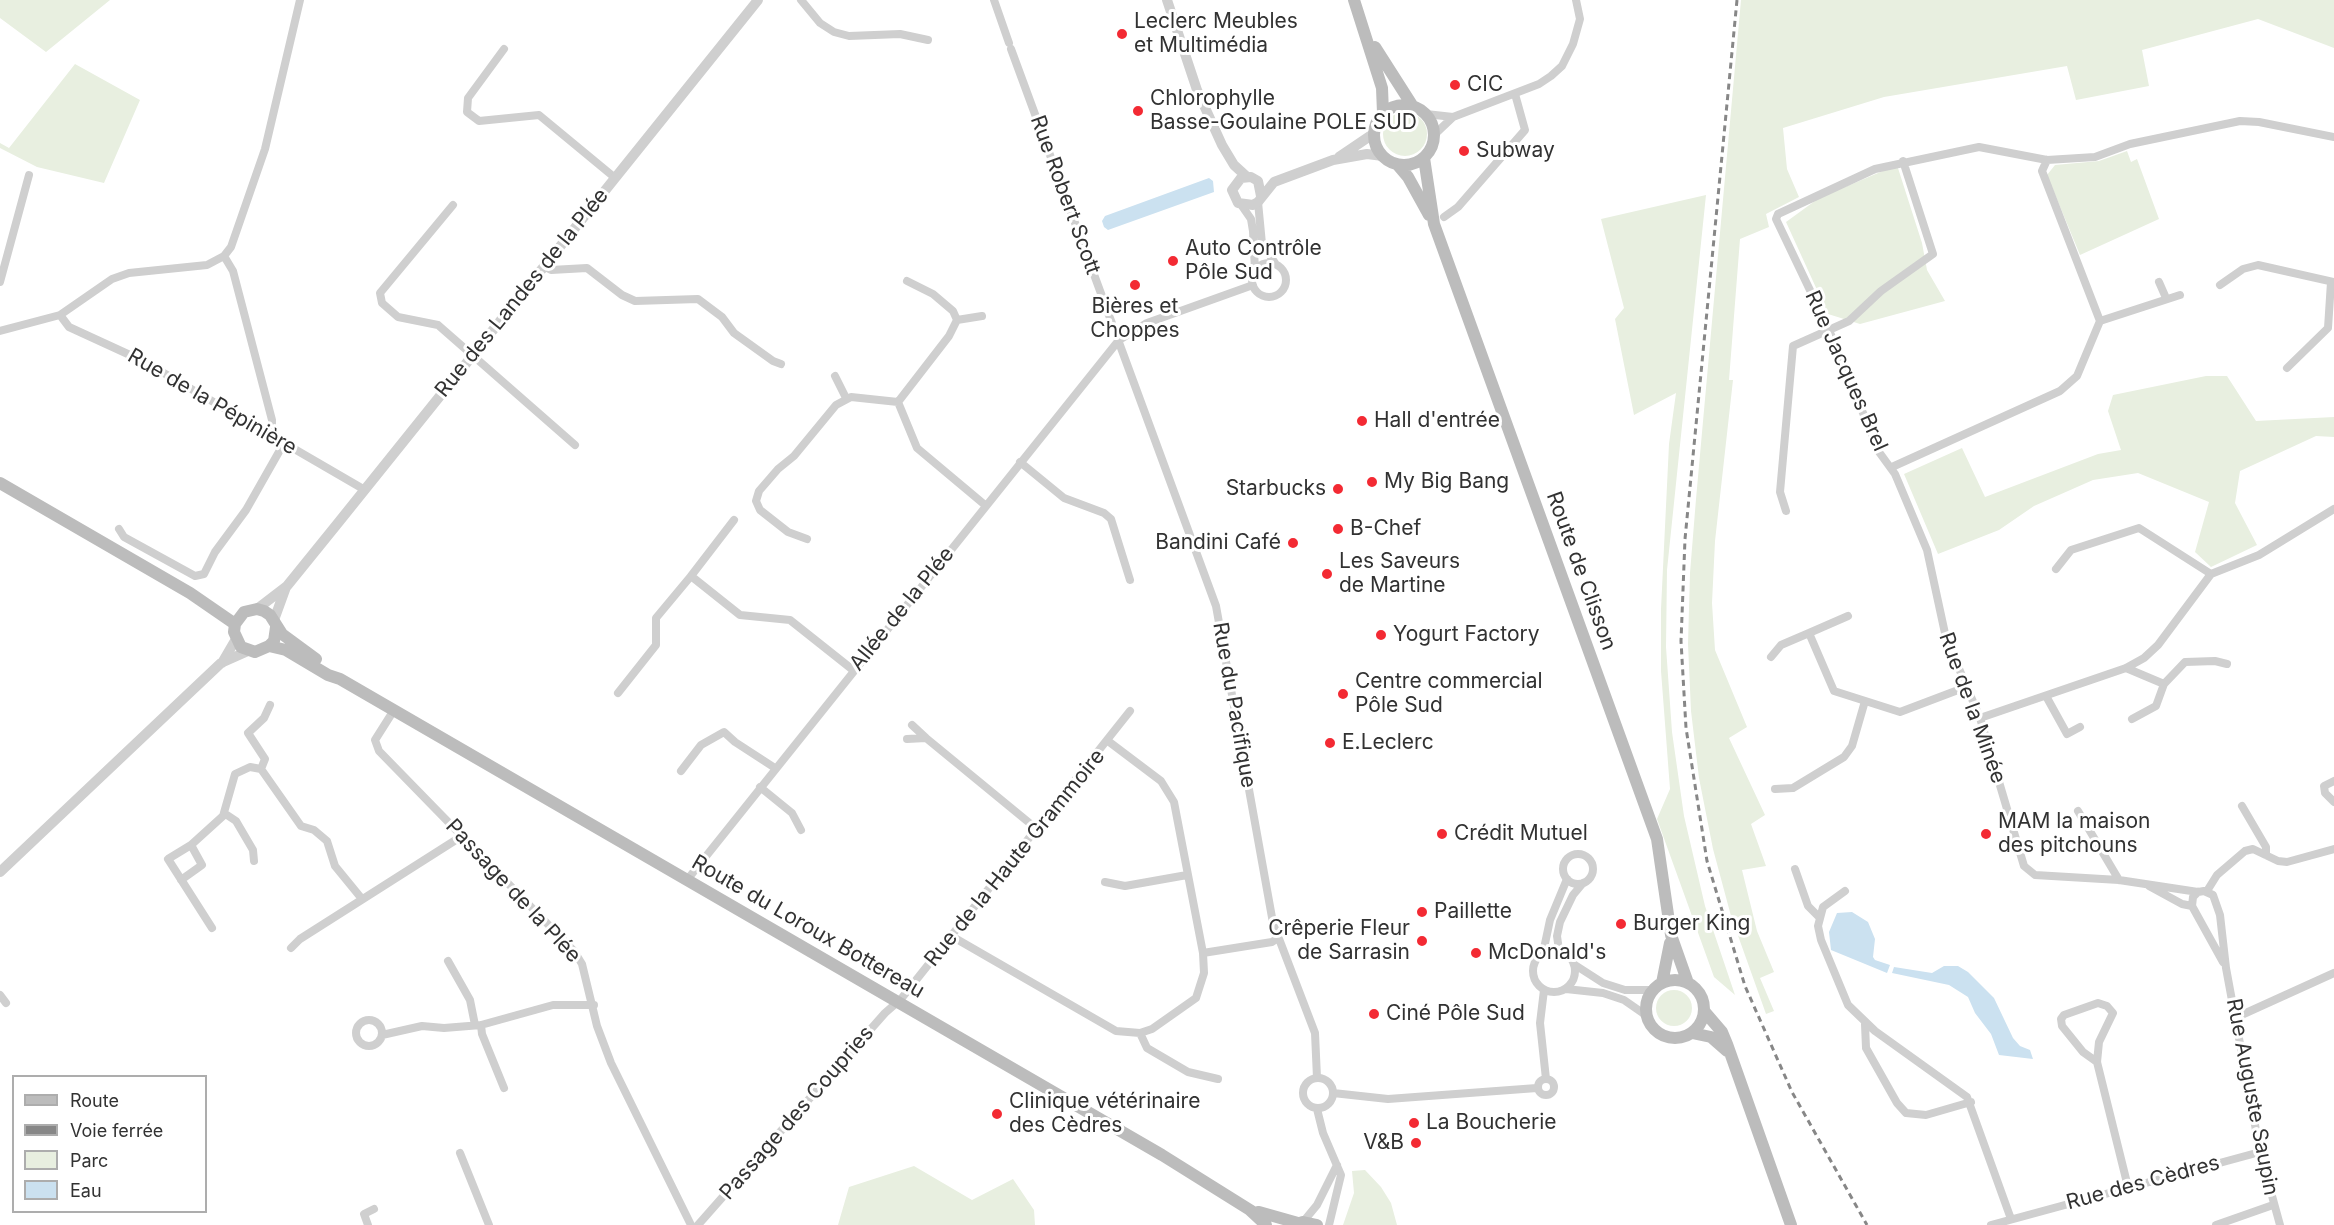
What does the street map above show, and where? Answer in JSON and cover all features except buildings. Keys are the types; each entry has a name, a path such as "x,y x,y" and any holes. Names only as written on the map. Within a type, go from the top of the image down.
{"main road":[{"path":"1354,0 1382,88 1383,113 1373,134 1377,150 1383,156"},
{"path":"1365,33 1412,105 1426,114 1434,135 1433,144 1424,158 1415,163 1397,164"},
{"path":"1383,113 1394,106 1412,105"},
{"name":"Route de Clisson","path":"1383,156 1397,164 1439,220"},
{"name":"Route de Clisson","path":"1424,158 1439,220 1657,839 1671,935 1688,983"},
{"path":"0,483 237,620"},
{"path":"237,620 257,609 270,615 291,642 333,670 340,679"},
{"path":"237,620 236,639 241,647 248,651 263,650 269,646 274,641 275,624"},
{"path":"269,646 286,650 340,679"},
{"name":"Route du Loroux Bottereau","path":"340,679 1162,1155 1254,1213 1266,1225"},
{"name":"Route de Clisson","path":"1658,986 1671,935"},
{"path":"1704,1011 1699,1025 1692,1033 1678,1038 1665,1037 1651,1025 1647,1016 1648,999 1658,986 1673,980 1688,983 1700,994 1704,1011 1722,1032 1732,1057 1791,1225"},
{"path":"1692,1033 1712,1037 1732,1057"},
{"name":"Route du Loroux Bottereau","path":"1254,1213 1259,1212 1298,1223 1317,1225"}],"street":[{"path":"0,331 60,315 112,279 129,273 207,265 224,256 231,247 265,149 300,0"},
{"name":"Rue des Landes de la Plée","path":"257,609 287,586 758,0"},
{"path":"801,0 820,23 834,32 849,36 900,34 928,40"},
{"name":"Rue Robert Scott","path":"994,0 1119,340"},
{"path":"1167,0 1197,90 1227,156 1234,165 1262,188 1259,199 1262,244 1275,264"},
{"path":"1434,135 1453,117 1539,84 1562,66 1573,44 1580,19 1576,0"},
{"path":"504,49 468,98 467,112 479,121 539,116 615,177"},
{"path":"1439,220 1458,207 1525,130 1515,94"},
{"path":"1426,114 1453,117"},
{"path":"1786,512 1780,492 1793,346 1849,321 1881,291 1933,254 1903,161 1979,147 2047,160 2095,157 2130,144 2240,121 2259,122 2334,137"},
{"path":"1333,160 1373,134"},
{"path":"1242,206 1259,199 1271,183 1333,160 1367,154 1383,156"},
{"path":"1892,467 2060,391 2077,375 2100,321 2042,171 2047,160"},
{"name":"Rue Jacques Brel","path":"1903,161 1875,169 1778,214 1776,219 1829,330 1879,452 1892,467 1916,524"},
{"path":"1234,165 1236,182 1232,195 1251,219 1253,231 1255,270 1253,285 1260,294 1266,297 1273,297 1283,290 1286,276 1282,268 1275,264 1264,263 1255,270"},
{"path":"0,282 29,175"},
{"path":"1236,182 1249,177 1271,183"},
{"path":"453,205 380,293 384,307 398,317 438,325 575,445"},
{"path":"224,256 233,271 272,420 272,436"},
{"path":"543,266 550,270 588,268 622,296 635,301 698,299 722,317 734,333 772,361 781,364"},
{"path":"2220,285 2243,269 2258,266 2333,282 2328,328 2287,368"},
{"path":"898,402 950,336 957,320 954,310 933,294 907,281"},
{"path":"2159,282 2166,298"},
{"name":"Allée de la Plée","path":"687,880 1119,340 1147,323 1253,285"},
{"path":"2100,321 2180,295"},
{"name":"Rue de la Pépinière","path":"60,315 69,327 143,361 365,490"},
{"path":"957,320 982,316"},
{"name":"Rue du Pacifique","path":"1119,340 1216,606 1278,938 1315,1033 1317,1078"},
{"path":"834,376 846,398"},
{"path":"807,539 788,532 760,510 756,501 759,491 777,469 794,456 836,405 846,398 856,396 898,402"},
{"path":"898,402 917,448 985,505"},
{"path":"119,530 124,537 195,576 204,574 215,552 246,510 284,443"},
{"path":"1020,462 1064,498 1104,513 1111,519 1131,580"},
{"path":"1980,718 2127,668 2158,645 2211,574 2259,555 2334,509"},
{"path":"618,693 656,645 656,618 734,520"},
{"name":"Rue de la Minée","path":"1916,524 1927,550 1946,638 1980,718 2024,866 2035,875 2119,879 2202,892"},
{"path":"2056,569 2071,550 2139,528 2211,574"},
{"path":"691,576 740,615 790,620 853,670"},
{"name":"Rue des Landes de la Plée","path":"275,624 287,586"},
{"path":"1771,657 1781,645 1848,616"},
{"path":"1809,633 1834,691 1905,712 1966,687"},
{"path":"0,872 221,663 236,639"},
{"path":"221,663 248,651"},
{"path":"2132,719 2156,706 2164,684 2185,662 2215,661 2227,664"},
{"path":"2127,668 2164,684"},
{"path":"2046,696 2067,734 2080,727"},
{"path":"1775,789 1793,788 1844,757 1851,746 1865,701"},
{"path":"261,769 265,759 248,733 264,718 270,705"},
{"name":"Passage de la Plée","path":"394,710 375,740 379,751 574,951 587,975 597,1026 611,1063 691,1225"},
{"name":"Rue de la Haute Grammoire","path":"898,1002 953,937 1130,711"},
{"path":"912,725 1038,830"},
{"path":"681,771 700,745 724,732 731,735 735,742 776,768"},
{"path":"907,739 926,738"},
{"path":"953,937 1116,1031 1140,1033 1152,1029 1196,998 1204,973 1203,953 1174,801 1167,787 1108,741"},
{"path":"212,928 168,859 191,845 224,813 235,774 250,767 261,769 301,826 314,830 327,841 336,866 362,899"},
{"path":"2334,781 2324,786 2325,793 2334,802"},
{"path":"760,787 792,813 801,830"},
{"path":"2242,806 2266,847 2266,855"},
{"path":"2078,811 2119,879"},
{"path":"224,813 237,821 253,850 254,861"},
{"path":"291,948 300,939 462,836"},
{"path":"181,880 202,865 191,845"},
{"path":"2194,909 2192,900 2245,851 2253,849 2287,862 2334,849"},
{"path":"1559,950 1557,936 1560,922 1573,895 1590,877 1593,869 1591,861 1581,854 1572,855 1566,861 1563,869 1567,879 1575,883 1583,883"},
{"path":"1795,868 1808,906 1819,917"},
{"path":"1105,882 1125,886 1187,875"},
{"path":"1567,879 1550,920 1543,952 1533,969 1535,981 1544,990 1555,993 1566,989 1603,993 1624,1000 1647,1016"},
{"name":"Rue de la Minée","path":"2143,883 2194,909 2210,910"},
{"path":"1845,891 1823,907 1819,917 1821,940 1848,1005 1865,1024 1971,1102 2017,1220"},
{"name":"Rue Auguste Saupin","path":"2202,892 2212,896 2210,910 2220,915 2226,968 2237,1017 2260,1152 2280,1225"},
{"name":"Rue Auguste Saupin","path":"2194,909 2226,968"},
{"path":"1203,953 1272,942 1278,938"},
{"path":"1543,952 1559,950 1569,955 1575,965 1603,982 1625,990 1658,986"},
{"path":"448,961 470,1000 504,1088"},
{"path":"1566,989 1574,981 1575,965"},
{"path":"2237,1017 2334,973"},
{"path":"1544,990 1540,1023 1546,1079"},
{"path":"0,995 6,1003"},
{"name":"Passage des Coupries","path":"698,1225 885,1013 898,1002"},
{"path":"2097,1062 2076,1043 2062,1026 2061,1019 2064,1015 2098,1003 2107,1006 2113,1013 2099,1042 2097,1062 2128,1187"},
{"path":"382,1035 422,1026 444,1028 478,1025 537,1008 594,1005"},
{"path":"1865,1024 1866,1048 1897,1103 1906,1113 1926,1115 1971,1102"},
{"path":"1140,1033 1147,1048 1188,1072 1218,1079"},
{"path":"1317,1078 1328,1082 1333,1093 1329,1104 1317,1108 1306,1103 1302,1092 1306,1083 1317,1078"},
{"path":"1537,1088 1544,1096 1551,1093 1553,1083 1546,1079"},
{"path":"1537,1088 1539,1083 1546,1079"},
{"path":"1333,1093 1388,1099 1537,1088"},
{"path":"1317,1108 1323,1133 1338,1165 1341,1183 1329,1225"},
{"name":"Rue des Cèdres","path":"1991,1225 2017,1220 2128,1187 2260,1152"},
{"path":"460,1153 489,1225"},
{"path":"1298,1223 1317,1205 1338,1165"},
{"path":"2216,1225 2273,1204"},
{"path":"368,1225 364,1214 374,1209"}],"green space":[{"path":"0,0 110,0 46,52 0,18"},
{"path":"1741,0 2334,0 2334,48 2258,19 2142,50 2149,86 2076,100 2067,66 1884,97 1783,128 1787,169 1799,197 1766,214 1769,227 1740,239 1729,380 1733,380 1715,541 1712,603 1715,650 1747,727 1729,738 1765,815 1751,824 1766,866 1742,870 1757,931 1774,972 1760,978 1774,1011 1766,1014 1731,916 1713,849 1699,778 1691,711 1688,644 1690,573 1696,499"},
{"path":"75,64 140,100 104,183 37,167 0,148 0,143 9,148"},
{"path":"1405,112 1420,119 1427,134 1420,149 1405,156 1390,149 1383,134 1390,119"},
{"path":"2127,151 2131,162 2137,159 2159,219 2080,255 2047,175 2055,165 2099,161"},
{"path":"1897,165 1922,243 1927,270 1945,301 1860,324 1828,314 1786,222 1819,198"},
{"path":"1706,195 1667,570 1666,647 1672,732 1684,816 1705,906 1735,995 1714,977 1657,819 1670,789 1661,671 1661,609 1669,444 1676,393 1634,415 1615,319 1624,308 1601,219"},
{"path":"2206,376 2227,376 2256,421 2334,417 2334,437 2316,436 2240,471 2235,503 2257,545 2211,567 2195,552 2209,502 2138,473 2093,480 2034,506 1999,530 1938,554 1904,474 1962,448 1985,497 2098,454 2121,450 2108,411 2113,395"},
{"path":"1674,990 1687,995 1692,1008 1687,1021 1674,1026 1661,1021 1656,1008 1661,995"},
{"path":"914,1166 972,1200 1013,1179 1034,1210 1035,1225 838,1225 849,1187"},
{"path":"1365,1170 1381,1187 1391,1203 1397,1225 1343,1225 1354,1193 1352,1171"}],"water":[{"path":"1209,178 1213,181 1214,192 1108,230 1104,227 1102,221 1105,216"},
{"path":"1852,912 1868,922 1875,939 1873,957 1875,960 1890,965 1887,973 1831,950 1829,932 1837,913"},
{"path":"1944,966 1958,966 1968,972 1994,998 2013,1038 2020,1046 2030,1050 2033,1059 1999,1055 1991,1034 1975,1013 1968,997 1949,985 1892,973 1894,967 1932,973"}],"railway":[{"path":"1737,0 1685,539 1681,641 1686,728 1707,861 1745,986 1792,1092 1867,1225"}],"place":[{"name":"Leclerc Meubles et Multimédia","path":"1122,34"},
{"name":"CIC","path":"1455,85"},
{"name":"Chlorophylle Basse-Goulaine POLE SUD","path":"1138,111"},
{"name":"Subway","path":"1464,151"},
{"name":"Auto Contrôle Pôle Sud","path":"1173,261"},
{"name":"Bières et Choppes","path":"1135,285"},
{"name":"Hall d'entrée","path":"1362,421"},
{"name":"My Big Bang","path":"1372,482"},
{"name":"Starbucks","path":"1338,489"},
{"name":"B-Chef","path":"1338,529"},
{"name":"Bandini Café","path":"1293,543"},
{"name":"Les Saveurs de Martine","path":"1327,574"},
{"name":"Yogurt Factory","path":"1381,635"},
{"name":"Centre commercial Pôle Sud","path":"1343,694"},
{"name":"E.Leclerc","path":"1330,743"},
{"name":"Crédit Mutuel","path":"1442,834"},
{"name":"MAM la maison des pitchouns","path":"1986,834"},
{"name":"Paillette","path":"1422,912"},
{"name":"Burger King","path":"1621,924"},
{"name":"Crêperie Fleur de Sarrasin","path":"1422,941"},
{"name":"McDonald's","path":"1476,953"},
{"name":"Ciné Pôle Sud","path":"1374,1014"},
{"name":"Clinique vétérinaire des Cèdres","path":"997,1114"},
{"name":"La Boucherie","path":"1414,1123"},
{"name":"V&B","path":"1416,1143"}]}
